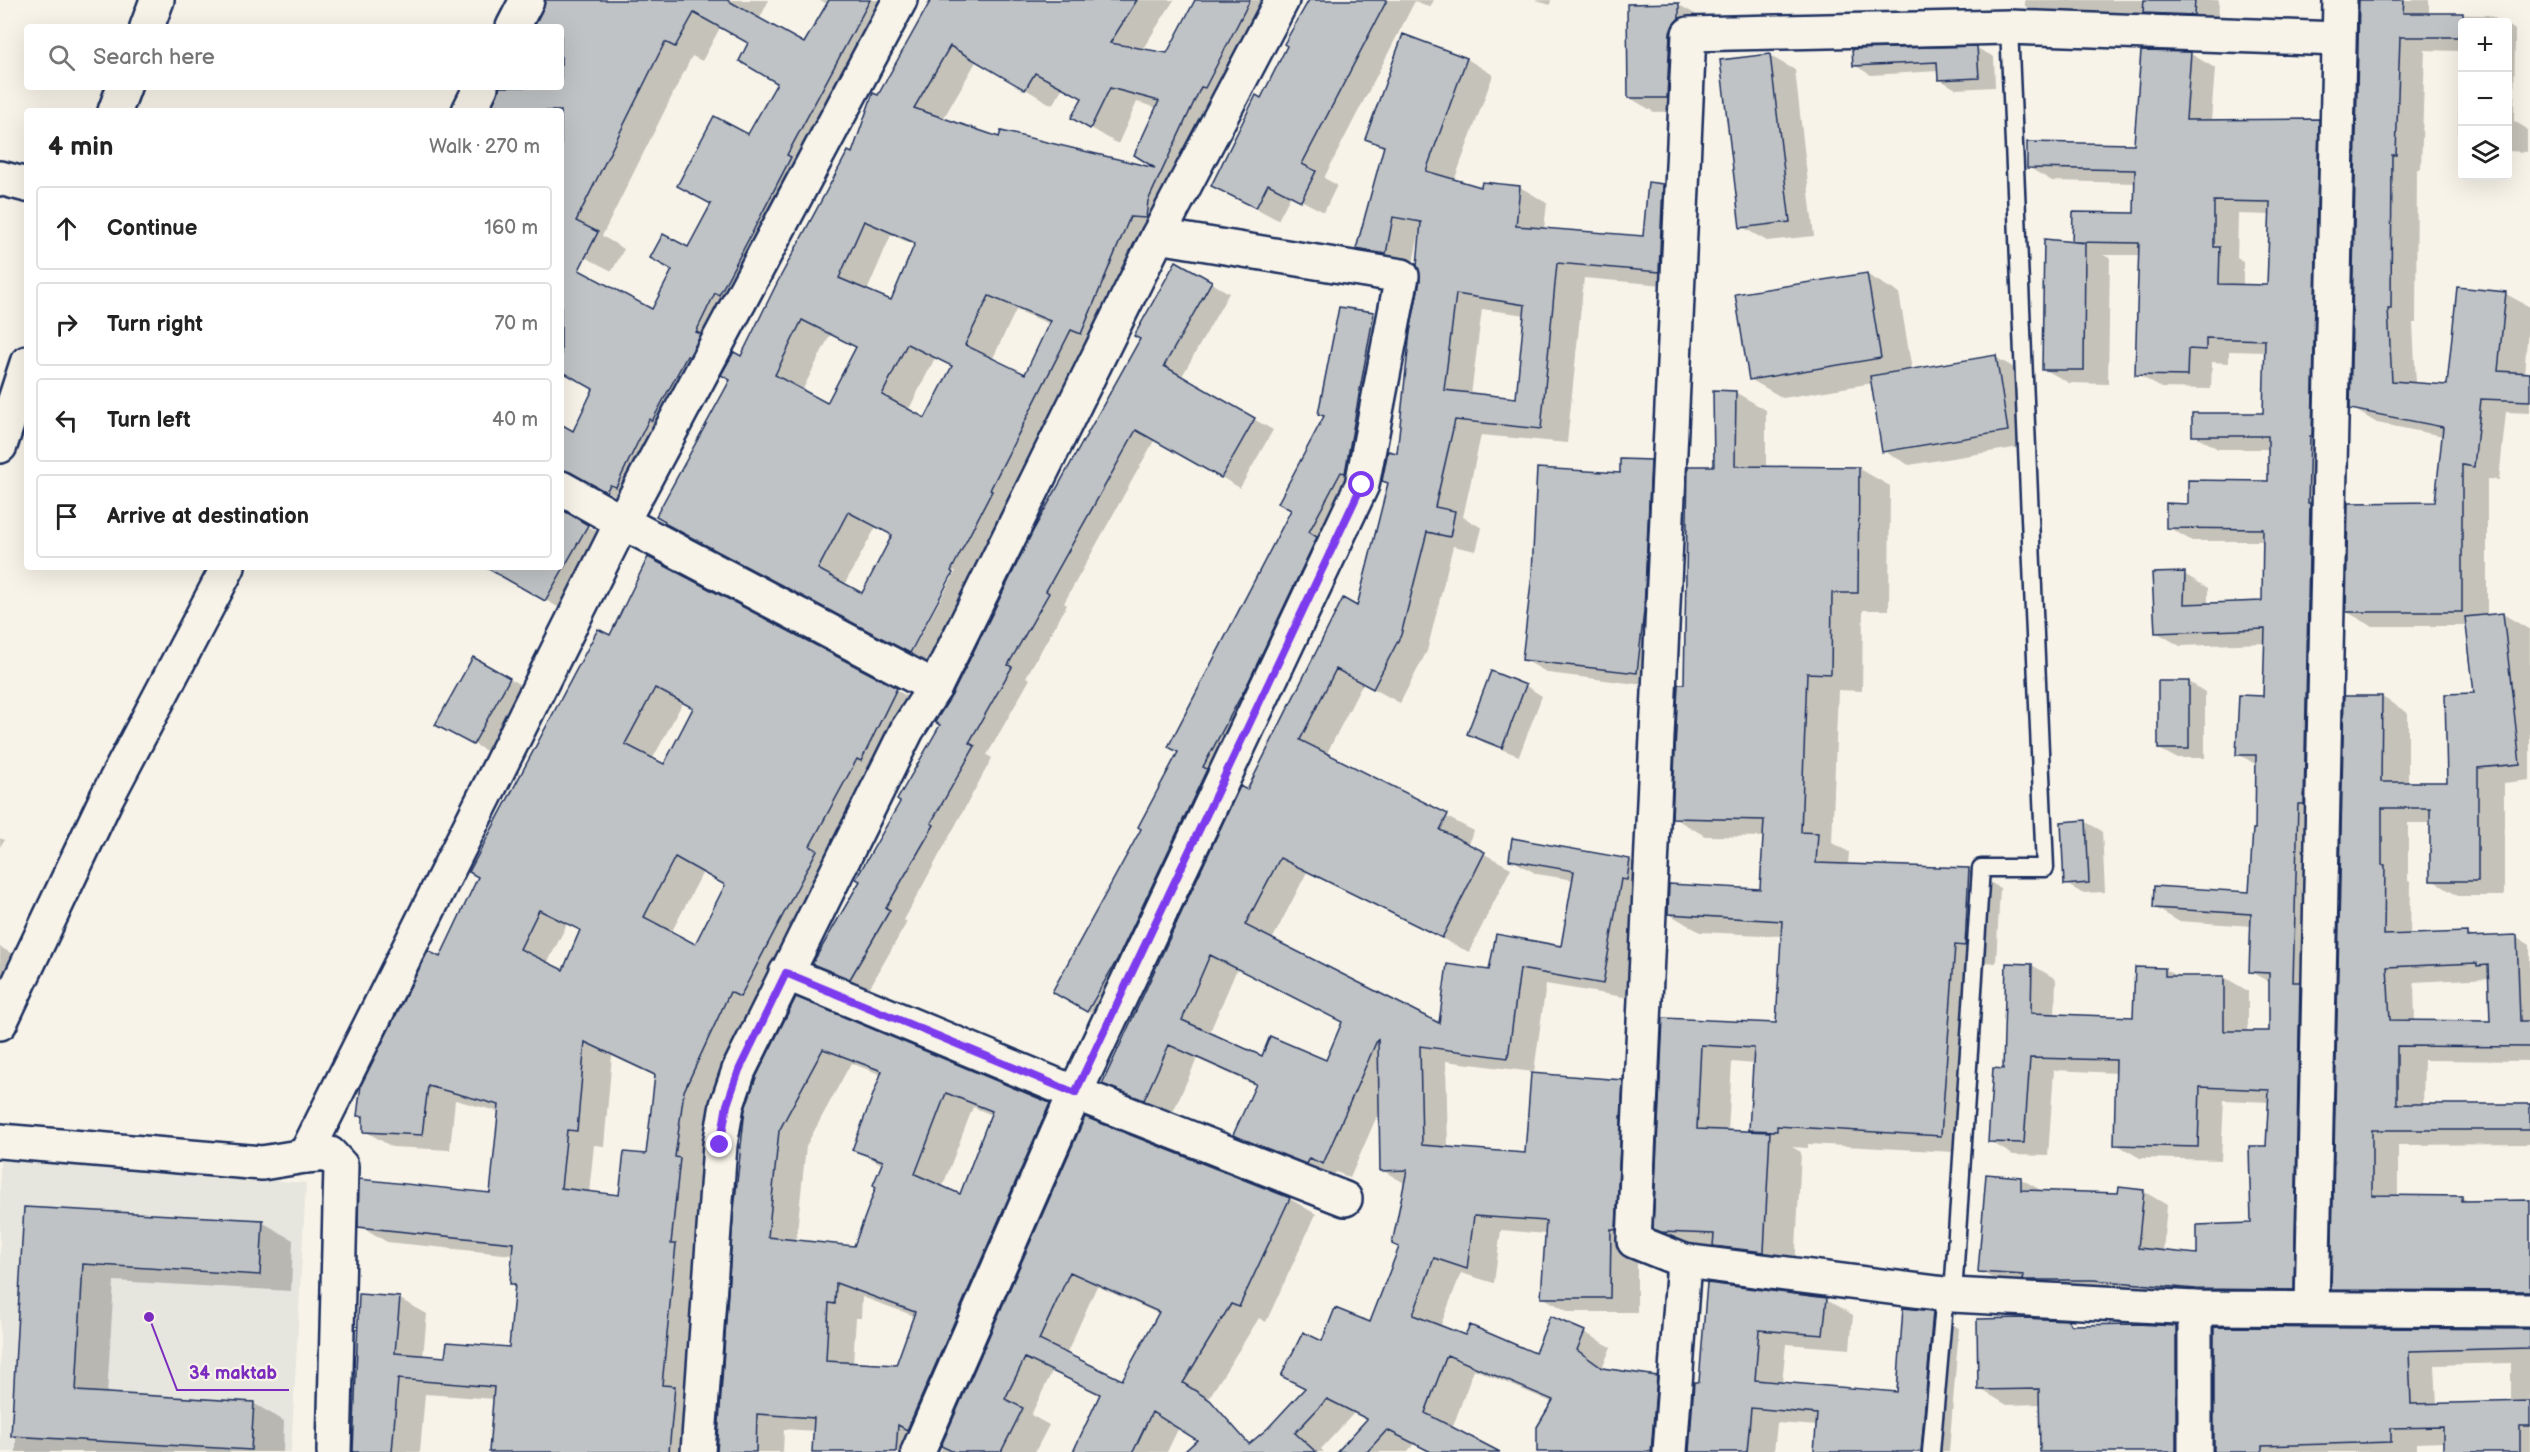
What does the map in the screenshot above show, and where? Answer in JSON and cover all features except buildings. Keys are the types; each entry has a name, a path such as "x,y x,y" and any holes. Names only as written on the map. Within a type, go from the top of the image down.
{"street":[{"path":"148,24 157,0"},
{"path":"515,24 527,0"},
{"path":"305,1155 622,522 900,0"},
{"path":"698,1452 720,1145 727,1105 739,1070 907,730 935,687 1158,236 1282,0"},
{"path":"2312,1308 2340,0"},
{"path":"2338,39 2009,27 1689,34 1634,1241 1684,1261 1949,1294 2195,1308 2530,1310"},
{"path":"116,108 123,90"},
{"path":"470,108 480,90"},
{"path":"0,178 24,184"},
{"path":"918,1452 1075,1093 1362,485 1402,276 1158,236"},
{"path":"0,446 24,372"},
{"path":"564,490 935,687"},
{"path":"0,1023 107,797 226,570"},
{"path":"786,973 1075,1093 1345,1199"},
{"path":"0,1141 262,1163 305,1155 330,1154 341,1166 334,1452"},
{"path":"1670,1452 1684,1261"},
{"path":"2195,1308 2195,1452"}],"lane":[{"path":"1931,1452 1949,1294 1981,868 2045,868 2009,27"}],"shaded area":[{"path":"0,1160 306,1183 291,1452 0,1452"}],"place":[{"name":"34 maktab","path":"149,1317"}],"route":[{"path":"720,1145 727,1105 739,1070 786,973 1075,1093 1362,485"}]}
